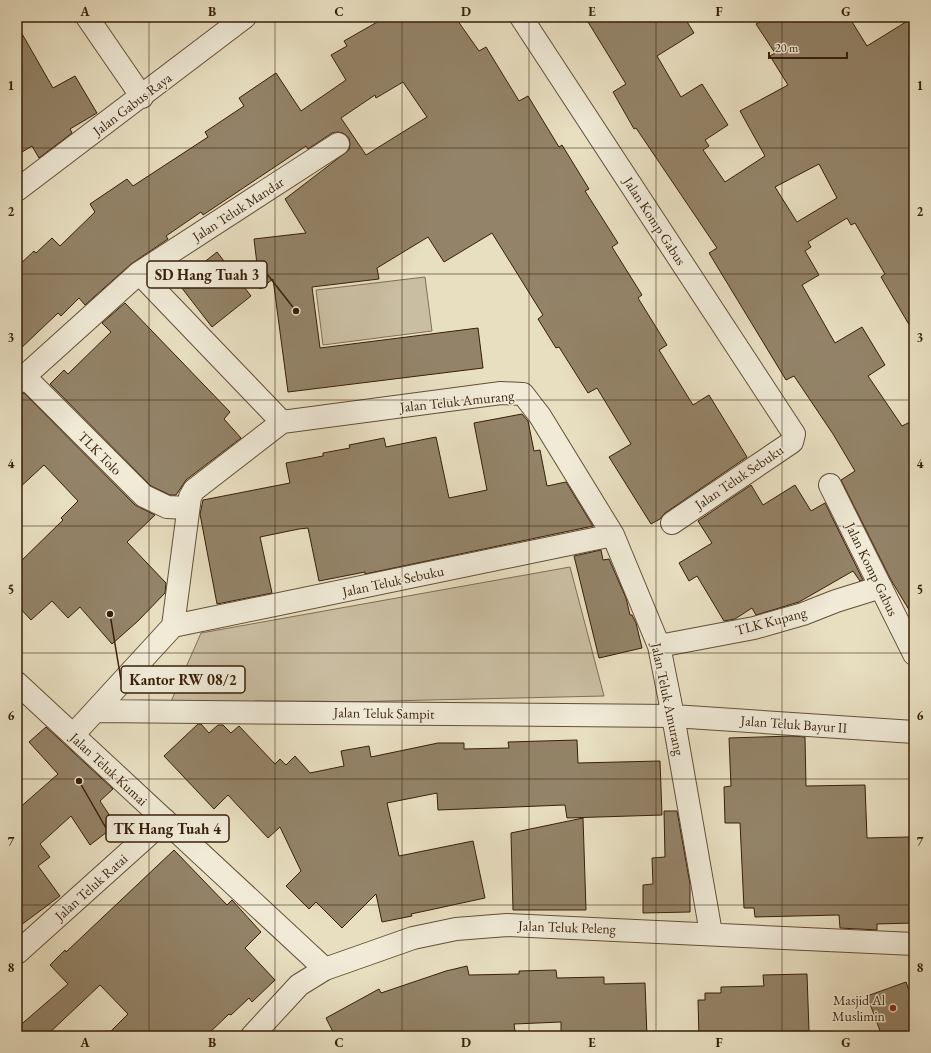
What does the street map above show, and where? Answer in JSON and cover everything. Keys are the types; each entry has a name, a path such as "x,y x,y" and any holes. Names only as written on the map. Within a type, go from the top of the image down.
{"street":[{"path":"88,17 142,97"},
{"name":"Jalan Gabus Raya","path":"19,183 142,97 246,17"},
{"name":"Jalan Komp Gabus","path":"521,17 790,426"},
{"name":"Jalan Teluk Mandar","path":"20,380 139,273 338,144"},
{"path":"72,735 173,626 188,508 190,497 194,490 282,422 139,273"},
{"name":"TLK Tolo","path":"20,380 144,496 167,507 188,508"},
{"name":"Jalan Teluk Amurang","path":"282,422 501,393 523,394 540,416 613,535 659,646 673,716 711,933"},
{"name":"Jalan Teluk Sebuku","path":"672,523 792,442 794,434 790,426"},
{"name":"Jalan Komp Gabus","path":"830,485 914,654"},
{"name":"Jalan Teluk Sebuku","path":"173,626 613,535"},
{"name":"TLK Kupang","path":"659,646 754,628 804,614 836,601 881,587"},
{"name":"Jalan Teluk Kumai","path":"17,683 325,969"},
{"name":"Jalan Teluk Sampit","path":"95,711 673,716"},
{"name":"Jalan Teluk Bayur II","path":"673,716 914,732"},
{"name":"Jalan Teluk Ratai","path":"17,953 165,820"},
{"name":"Jalan Teluk Peleng","path":"252,1036 299,985 325,969 413,938 456,929 506,925 711,933 914,944"}],"shaded area":[{"path":"425,277 432,331 323,345 316,290"},
{"path":"570,567 604,696 169,706 201,633"}],"building":[{"path":"386,17 455,17 479,51 486,47 519,101 528,96 559,147 562,145 589,189 585,191 618,243 612,247 642,295 638,298 667,345 659,350 693,405 709,395 747,457 651,524 609,457 631,444 597,388 588,393 559,347 556,348 538,319 543,315 492,233 444,262 428,237 377,268 379,279 312,287 320,348 478,328 483,368 288,392 273,279 260,289 254,239 306,233 285,199 349,150 349,138 343,133 338,132 332,133 308,149 306,146 203,215 201,212 166,236 168,239 131,264 85,305 79,298 61,316 58,313 17,352 17,267 34,251 36,253 52,238 60,246 95,212 90,204 127,179 133,186 208,137 205,132 244,106 239,98 276,73 301,111 346,80 331,55 347,46 344,41","holes":["403,82 427,117 366,155 341,118 375,95 376,98"]},
{"path":"585,17 684,17 694,33 657,56 681,97 702,84 728,125 705,140 709,146 703,150 725,182 765,156 740,111 788,85 770,56 775,53 756,24 768,17 849,17 867,46 914,17 914,333 881,277 885,274 855,223 851,225 847,218 808,242 811,247 805,251 819,275 802,285 835,343 862,327 885,365 868,376 902,426 914,420 914,618 891,580 841,480 855,471 833,434 794,376 786,380 709,253 717,248 636,128 634,129 613,92 626,84","holes":["819,164 837,198 797,222 775,187"]},
{"path":"17,25 53,88 75,76 97,113 70,129 72,133 39,158 32,146 17,155"},
{"path":"217,252 251,296 212,327 178,283"},
{"path":"125,303 230,412 224,419 241,438 186,480 176,495 170,495 151,486 50,384 64,370 68,374 111,332 102,323"},
{"path":"24,393 135,505 155,515 127,542 166,583 165,593 138,621 112,644 80,607 68,618 52,601 31,620 17,605 17,565 63,520 61,518 78,501 44,465 17,490 17,395"},
{"path":"522,414 528,421 534,451 540,450 547,486 566,482 593,526 365,574 365,572 319,581 308,528 260,537 272,593 217,604 200,514 203,500 290,483 286,463 323,456 323,453 350,448 349,445 384,438 386,447 436,437 449,498 487,490 474,423"},
{"path":"751,485 763,505 795,485 811,511 825,503 863,580 860,581 853,571 799,602 756,615 752,608 735,619 724,621 697,576 689,581 679,563 712,543 698,521"},
{"path":"601,550 603,560 609,559 626,598 630,615 632,615 636,623 642,648 599,658 574,556"},
{"path":"198,724 201,724 209,733 218,725 223,725 231,733 239,726 275,764 280,759 286,765 295,756 310,773 344,766 341,751 369,746 371,757 438,743 464,743 464,749 509,748 508,742 577,740 578,763 660,761 662,815 567,818 565,805 438,810 437,793 387,803 399,856 473,841 485,898 411,914 412,916 382,922 376,894 342,928 316,902 309,909 286,886 301,871 280,827 268,838 228,795 214,809 164,756"},
{"path":"46,727 113,789 100,801 116,825 90,845 71,816 40,844 50,857 38,866 60,896 17,928 17,810 58,774 29,742"},
{"path":"805,737 806,786 865,785 867,838 909,837 913,923 877,924 877,930 840,928 839,915 755,917 754,908 744,908 740,823 725,823 724,787 731,786 729,738"},
{"path":"664,811 677,811 690,884 690,912 643,913 643,885 653,884 652,858 665,857"},
{"path":"583,818 586,910 513,910 511,833"},
{"path":"174,850 227,905 232,900 261,932 245,948 275,980 252,1002 249,998 231,1015 229,1014 206,1036 106,1036 128,1014 100,985 46,1036 17,1036 17,1028 68,984 50,965 65,950 66,952"},
{"path":"467,966 469,975 519,974 519,971 556,970 557,978 604,977 604,984 645,983 647,1036 561,1036 561,1022 514,1024 515,1031 487,1032 468,1036 335,1036 326,1018 379,989 381,993 446,971"},
{"path":"807,974 809,1031 755,1032 755,1036 699,1036 698,1000 705,1000 705,993 721,993 721,987 764,986 763,975"},
{"name":"Masjid Al Muslimin","path":"906,982 914,1004 914,1036 882,1036 867,996"}],"place":[{"name":"SD Hang Tuah 3","path":"296,311"},
{"name":"Kantor RW 08/2","path":"110,614"},
{"name":"TK Hang Tuah 4","path":"79,781"},
{"name":"Masjid Al Muslimin","path":"893,1008"}]}
